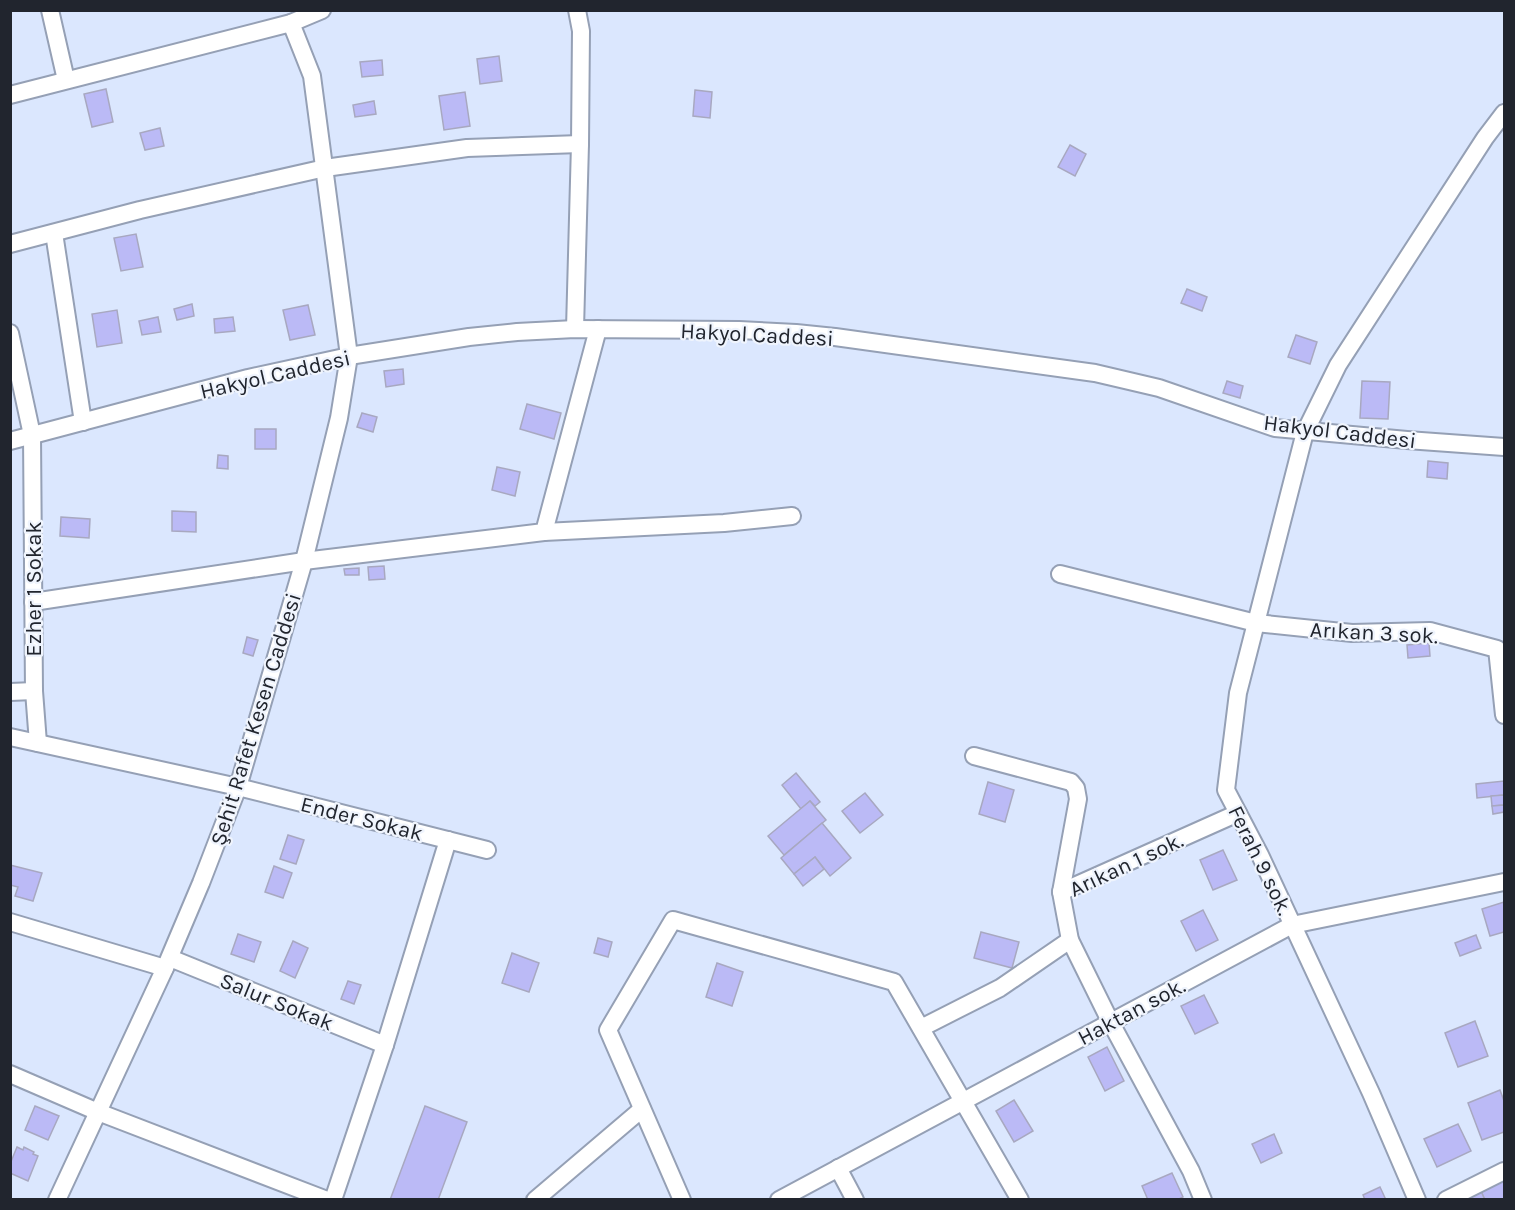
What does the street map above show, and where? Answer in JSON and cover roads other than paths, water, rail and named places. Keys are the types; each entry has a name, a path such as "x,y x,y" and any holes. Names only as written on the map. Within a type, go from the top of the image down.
{"street":[{"path":"50,10 66,80"},
{"path":"10,94 291,22 322,10"},
{"path":"575,329 580,144 581,31 578,10"},
{"name":"Şehit Rafet Kesen Caddesi","path":"57,1200 168,963 238,787 304,561 339,418 349,356 312,76 291,22"},
{"name":"Ferah 9 sok.","path":"1417,1200 1371,1093 1227,790 1238,693 1305,432 1344,355 1485,138 1504,113"},
{"path":"10,244 140,210 325,168 467,148 580,144"},
{"path":"54,233 83,422"},
{"path":"544,531 598,329"},
{"name":"Hakyol Caddesi","path":"10,441 248,378 349,356 469,337 598,329 739,330 825,336 1095,373 1160,388 1275,428 1504,447"},
{"name":"Ezher 1 Sokak","path":"10,333 32,435 34,691 38,742"},
{"path":"33,602 304,561 544,531 724,523 792,516"},
{"path":"1060,574 1256,623"},
{"name":"Arıkan 3 sok.","path":"1256,623 1352,633 1430,631 1497,649 1504,715"},
{"path":"10,692 34,691"},
{"name":"Ender Sokak","path":"10,737 238,787 487,850"},
{"path":"974,756 1071,782 1076,788 1078,799 1061,892"},
{"name":"Arıkan 1 sok.","path":"1203,1200 1191,1171 1111,1023 1070,940 1061,892 1238,813"},
{"path":"333,1200 385,1045 448,840"},
{"name":"Haktan sok.","path":"779,1200 1292,925 1504,882"},
{"path":"682,1200 608,1030 673,920 894,982 1020,1200"},
{"name":"Salur Sokak","path":"10,922 168,963 385,1045"},
{"path":"921,1028 1000,988 1070,940"},
{"path":"10,1074 98,1112 327,1200"},
{"path":"535,1200 642,1108"},
{"path":"838,1168 855,1200"},
{"path":"1446,1200 1504,1172"}]}
